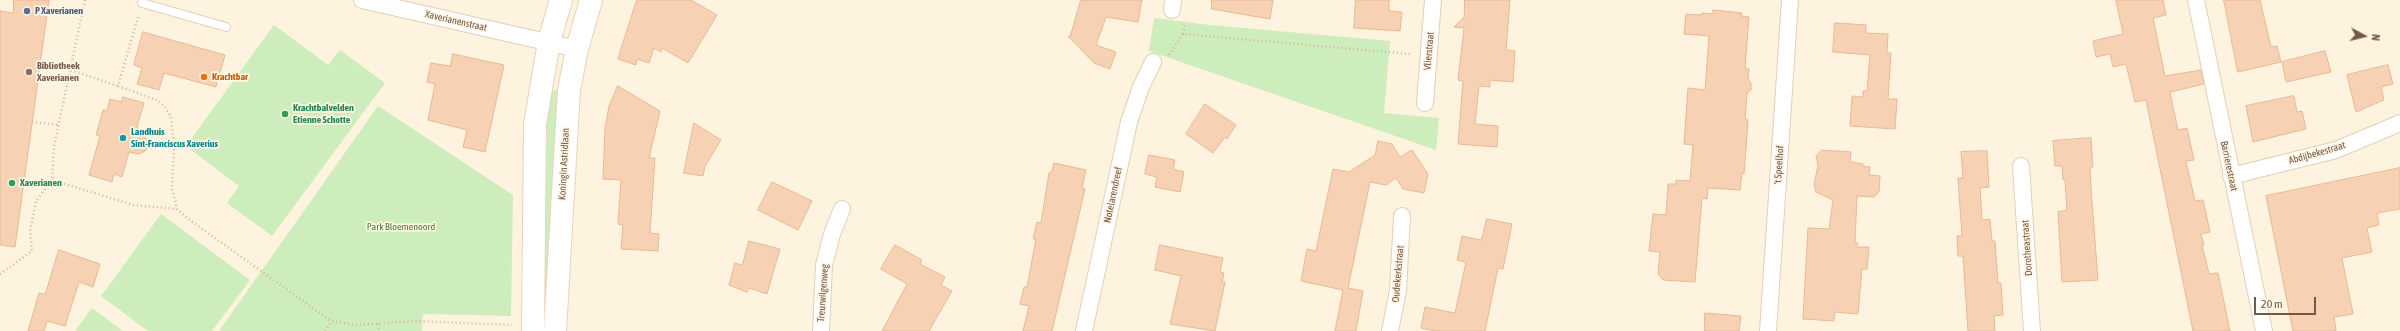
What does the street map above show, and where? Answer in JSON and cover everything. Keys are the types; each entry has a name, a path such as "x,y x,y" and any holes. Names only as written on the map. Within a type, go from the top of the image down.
{"main road":[{"path":"527,328 536,124 549,42 561,0"},
{"name":"Koningin Astridlaan","path":"556,331 566,121 576,48 592,0"}],"street":[{"name":"Xaverianenstraat","path":"362,0 576,48"},
{"name":"Vlierstraat","path":"1425,103 1433,0"},
{"name":"'t Speelhof","path":"1768,331 1790,0"},
{"name":"Barrierestraat","path":"2196,0 2264,331"},
{"name":"Notelarendreef","path":"1084,331 1129,122 1141,87 1153,62"},
{"name":"Abdijbekestraat","path":"2231,176 2336,150 2400,123"},
{"name":"Dorotheastraat","path":"2021,166 2032,331"},
{"name":"Treurwilgenweg","path":"821,331 824,265 832,234 842,209"},
{"name":"Oudekerkstraat","path":"1390,331 1398,291 1402,216"}],"lane":[{"path":"142,3 226,27"}],"path":[{"path":"0,274 32,251 30,231 36,201 52,180 54,146 85,0"},
{"path":"118,86 142,3"},
{"path":"1153,62 1163,64 1183,34 1429,56"},
{"path":"70,70 158,100 165,107 171,117 174,145 172,188 177,209"},
{"path":"32,122 59,125"},
{"path":"52,180 133,205 177,209 331,321 356,325 414,321 527,328"},
{"path":"325,331 331,321"},
{"path":"378,324 379,331"}],"green space":[{"path":"1154,18 1210,25 1390,41 1384,113 1439,118 1436,150 1149,51"},
{"name":"Krachtbalvelden Etienne Schotte","path":"274,25 328,65 340,50 385,83 272,236 227,203 239,186 186,146"},
{"path":"552,91 559,91 548,331 544,331 547,118"},
{"name":"Park Bloemenoord","path":"378,106 513,195 511,316 423,314 422,331 219,331"},
{"path":"161,214 250,280 212,331 148,331 101,296"},
{"path":"92,308 123,331 75,331"}],"building":[{"name":"Xaverianen","path":"14,0 49,0 15,247 0,245 0,11 13,13"},
{"path":"637,0 691,0 717,15 688,63 662,48 661,52 654,48 649,63 637,59 636,65 618,59"},
{"path":"1081,0 1142,0 1138,22 1106,17 1096,45 1116,52 1110,69 1094,63 1068,36 1070,36"},
{"path":"1212,0 1273,0 1270,19 1212,9"},
{"path":"1356,0 1389,0 1389,11 1402,12 1400,31 1354,28"},
{"path":"1465,0 1510,0 1506,50 1515,51 1513,82 1490,80 1490,87 1479,86 1475,124 1498,126 1497,147 1458,144 1463,81 1458,80 1464,28 1454,27 1464,17"},
{"path":"2116,0 2163,0 2166,15 2153,18 2165,76 2201,70 2204,84 2170,92 2178,130 2187,128 2194,160 2186,161 2195,201 2203,200 2210,232 2201,234 2204,245 2202,245 2209,274 2218,273 2230,331 2193,331 2146,100 2135,102 2126,64 2113,67 2110,54 2096,57 2093,41 2123,34"},
{"path":"2224,0 2260,0 2271,47 2277,46 2281,62 2238,72"},
{"path":"1713,10 1742,13 1741,16 1749,17 1745,68 1749,69 1748,79 1751,83 1751,90 1747,93 1745,119 1748,120 1744,174 1742,173 1740,190 1708,188 1707,199 1702,198 1695,282 1663,280 1658,274 1660,252 1649,251 1653,214 1666,215 1668,184 1676,184 1676,180 1690,181 1693,145 1684,144 1688,88 1705,90 1709,36 1684,34 1686,14 1713,14"},
{"path":"1835,23 1866,25 1866,33 1888,34 1887,53 1891,53 1888,99 1897,99 1895,129 1850,126 1852,96 1863,97 1863,91 1867,91 1870,55 1833,52"},
{"path":"143,32 225,55 216,87 164,73 159,90 137,84 142,68 134,65"},
{"path":"2325,51 2331,72 2286,82 2282,62"},
{"path":"453,54 504,65 485,152 463,147 467,130 428,120 435,84 427,82 431,63 450,66"},
{"path":"2388,65 2393,84 2381,87 2384,100 2356,112 2347,75"},
{"path":"618,86 660,111 649,158 655,158 650,233 659,234 658,251 621,249 623,225 618,224 621,180 603,179 605,129 609,106"},
{"path":"2294,96 2297,112 2302,111 2306,129 2253,142 2246,106"},
{"name":"Landhuis Sint-Franciscus Xaverius","path":"123,97 144,103 137,127 147,140 148,146 145,151 139,154 129,152 122,177 114,174 112,182 89,175 100,136 96,135 103,110 107,111 110,99 121,102"},
{"path":"1205,104 1236,125 1227,139 1225,137 1213,153 1186,134"},
{"path":"694,123 721,140 705,166 703,176 684,173"},
{"path":"2091,138 2093,167 2090,167 2091,188 2098,280 2062,282 2058,212 2067,210 2065,180 2063,180 2062,166 2055,166 2053,141"},
{"path":"1378,141 1392,144 1400,157 1412,150 1428,174 1424,193 1403,189 1396,178 1386,185 1370,182 1348,288 1363,291 1356,331 1335,331 1343,290 1301,281 1307,249 1316,251 1333,169 1349,172 1375,155"},
{"path":"1822,150 1851,152 1850,162 1863,164 1863,166 1870,167 1869,175 1880,176 1879,192 1874,197 1857,196 1855,243 1858,243 1857,247 1869,247 1867,269 1862,269 1858,314 1835,312 1834,321 1803,319 1808,228 1829,229 1833,200 1816,192 1814,185 1818,165 1816,156"},
{"path":"1987,151 1989,187 1980,188 1982,220 1990,219 1992,241 1995,241 1998,283 2001,283 2003,315 1994,316 1995,331 1968,331 1963,256 1958,256 1957,236 1962,236 1958,178 1963,178 1961,152"},
{"path":"1149,155 1175,160 1173,169 1184,172 1180,192 1155,187 1157,177 1145,174"},
{"path":"1054,163 1086,170 1082,188 1085,189 1052,331 1023,331 1029,306 1020,304 1024,287 1027,287 1036,239 1033,239 1037,222 1041,223 1049,173 1052,171"},
{"path":"2400,168 2400,209 2377,213 2379,225 2367,228 2372,252 2342,258 2353,314 2334,317 2336,331 2293,331 2266,196"},
{"path":"772,182 812,201 798,230 758,210"},
{"path":"1487,219 1512,224 1503,269 1498,268 1485,331 1435,331 1421,328 1425,307 1455,313 1466,262 1457,260 1462,236 1481,240"},
{"path":"749,241 780,249 767,294 749,288 747,292 729,285 735,263 742,265"},
{"path":"895,245 922,260 920,264 945,277 941,285 952,291 929,331 882,331 907,284 881,269"},
{"path":"1160,245 1223,258 1220,272 1224,273 1222,282 1225,282 1215,331 1170,324 1181,276 1155,270"},
{"path":"59,250 100,264 93,287 79,282 65,326 47,321 44,331 28,331 39,293 45,294"},
{"path":"1705,313 1741,316 1739,331 1705,331"}],"place":[{"name":"P Xaverianen","path":"27,11"},
{"name":"Bibliotheek Xaverianen","path":"29,72"},
{"name":"Krachtbar","path":"204,77"},
{"name":"Krachtbalvelden Etienne Schotte","path":"285,114"},
{"name":"Landhuis Sint-Franciscus Xaverius","path":"123,138"},
{"name":"Xaverianen","path":"12,183"}]}
